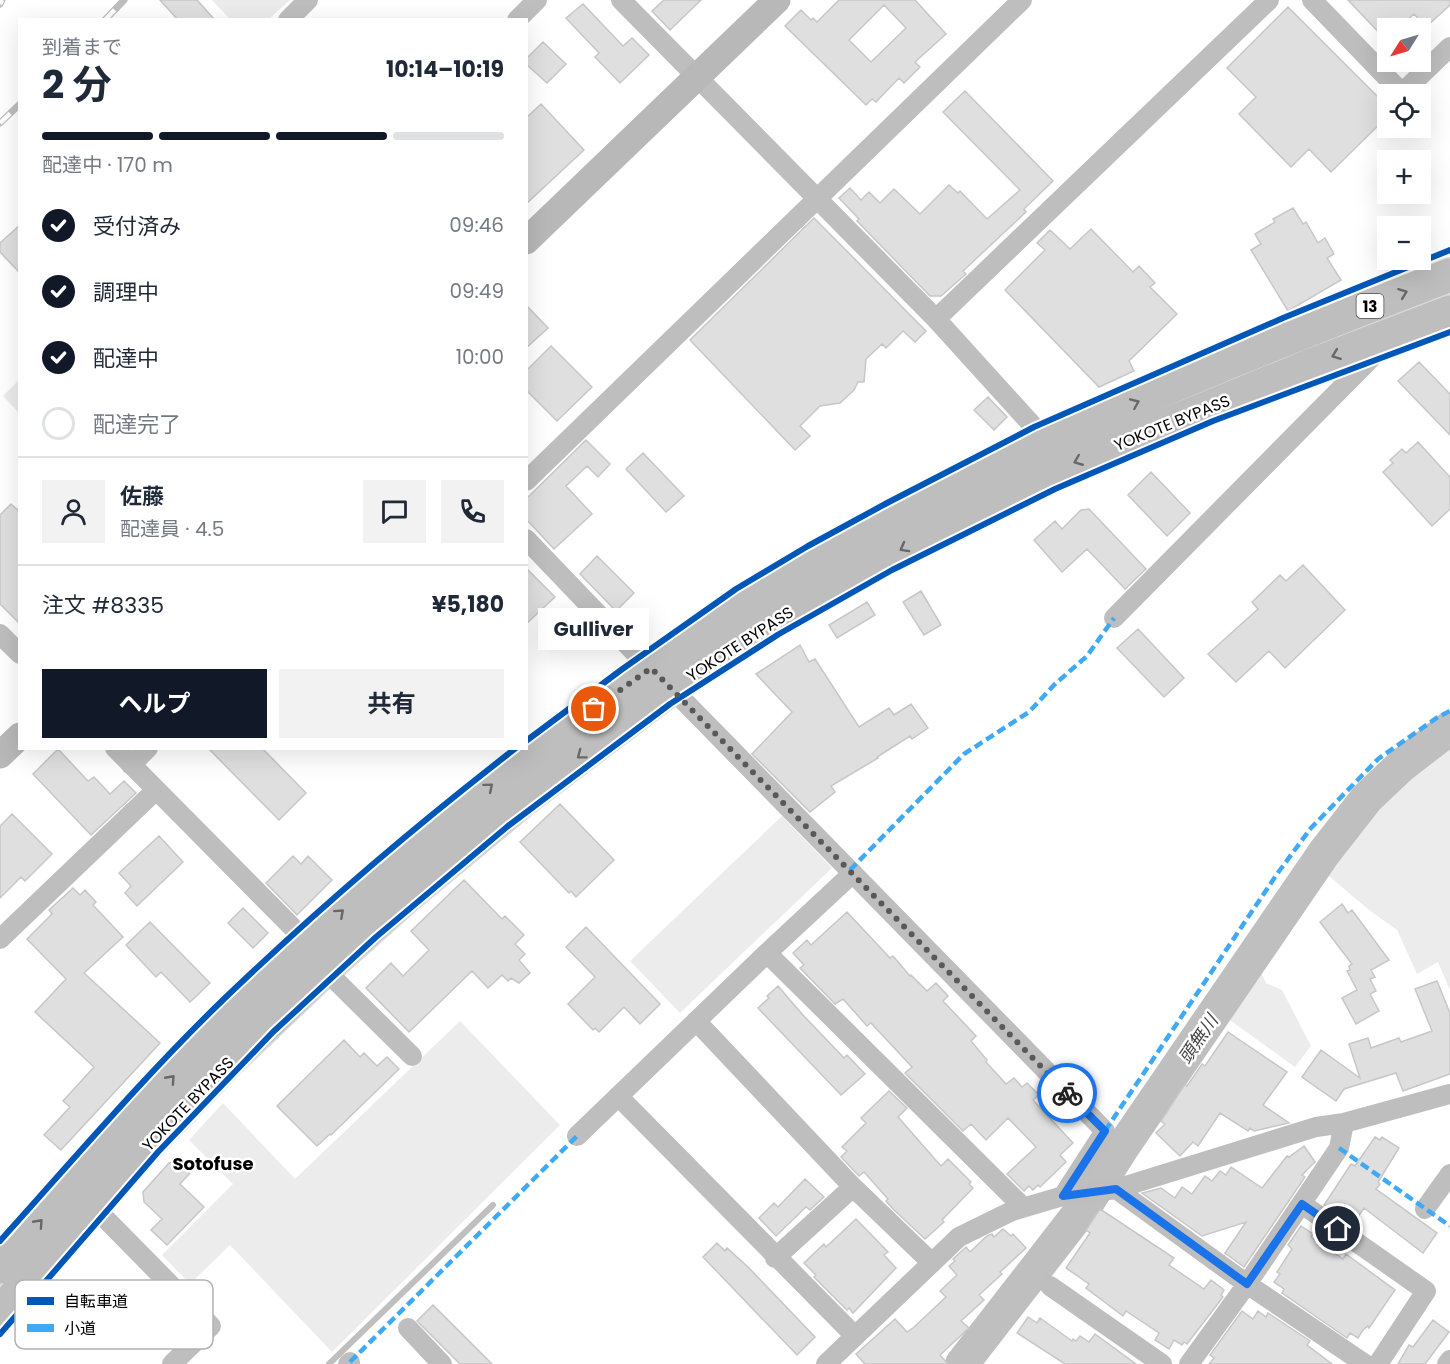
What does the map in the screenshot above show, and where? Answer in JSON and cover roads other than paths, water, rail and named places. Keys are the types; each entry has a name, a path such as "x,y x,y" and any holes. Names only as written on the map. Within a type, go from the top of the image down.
{"highway":[{"name":"YOKOTE BYPASS","path":"1,1264 207,1039 315,956 404,899 525,798 661,678 762,596 853,543 1042,443 1290,336 1450,275"},
{"name":"YOKOTE BYPASS","path":"661,678 778,618 909,544 1051,472 1309,366 1450,312"},
{"name":"YOKOTE BYPASS","path":"29,1280 125,1168 219,1070 315,956"},
{"name":"YOKOTE BYPASS","path":"0,1313 15,1296"}],"street":[{"path":"290,18 308,0"},
{"path":"519,18 537,0"},
{"path":"621,0 936,320 1034,427 1042,443"},
{"path":"528,239 777,0"},
{"path":"528,479 1022,0"},
{"path":"936,320 1269,0"},
{"path":"1312,0 1402,93 1450,47"},
{"path":"1114,618 1395,333"},
{"path":"528,541 1105,1131 1063,1196"},
{"path":"0,634 18,652"},
{"path":"0,755 18,738"},
{"path":"117,750 412,1056"},
{"path":"131,765 146,750"},
{"path":"0,939 156,790"},
{"path":"577,1136 853,873"},
{"path":"767,953 1023,1207"},
{"path":"696,1021 854,1187 932,1263"},
{"path":"826,1364 959,1237 1023,1207 1063,1196 1116,1189 1316,1127 1344,1123 1450,1094"},
{"path":"618,1096 775,1258 855,1336"},
{"path":"1189,1364 1247,1284 1339,1148 1344,1123"},
{"path":"1425,1209 1450,1174"},
{"path":"775,1258 854,1187"},
{"path":"1116,1189 1247,1284 1365,1364"},
{"path":"1302,1204 1426,1291 1378,1364"},
{"path":"93,1206 166,1280"},
{"path":"1050,1286 1162,1364"},
{"path":"408,1328 442,1364"},
{"path":"172,1364 187,1349"},
{"path":"1447,1364 1450,1360"}],"waterway":[{"name":"頭無川","path":"962,1364 1087,1203 1122,1148 1324,853 1367,798 1402,765 1450,728"},
{"path":"329,1364 493,1205"}],"railway":[{"path":"0,4 2,0"},
{"path":"107,18 124,0"},
{"path":"0,123 18,106"}],"place":[{"name":"Gulliver","path":"594,709"}],"district":[{"name":"Sotofuse","path":"213,1163"}]}
